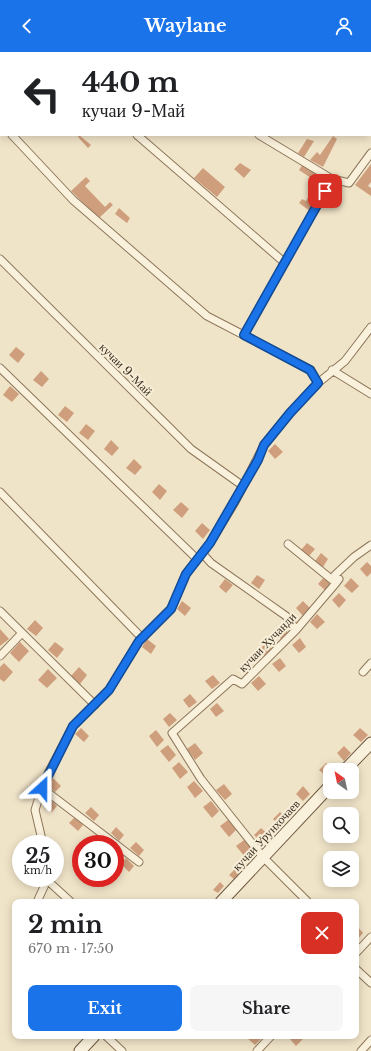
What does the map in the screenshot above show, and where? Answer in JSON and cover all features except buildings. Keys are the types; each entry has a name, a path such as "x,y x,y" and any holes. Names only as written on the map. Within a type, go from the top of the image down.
{"street":[{"path":"13,136 73,200 207,316 310,370 318,383"},
{"path":"138,136 285,263"},
{"path":"261,136 332,179 349,183 371,153"},
{"path":"244,335 332,179"},
{"name":"кучаи 9-Май","path":"0,259 191,449 243,486"},
{"path":"41,835 35,810 42,788 73,726 109,690 142,638 171,609 186,574 210,543 243,486 264,445 290,413 318,383 332,370 345,361 371,327"},
{"path":"0,368 197,559"},
{"path":"332,370 371,394"},
{"path":"0,492 142,638"},
{"path":"288,544 336,583"},
{"name":"кучаи Хучанди","path":"263,856 201,779 172,733 233,679 242,684 296,630 339,579 335,575 354,557 371,545"},
{"path":"202,553 211,563 286,616 296,630"},
{"path":"0,611 21,634 95,705"},
{"path":"0,656 21,634"},
{"path":"363,672 371,663"},
{"path":"352,763 371,743"},
{"path":"42,788 139,862"},
{"name":"кучаи Урунхочаев","path":"224,899 323,793"},
{"path":"263,856 305,899"},
{"path":"38,899 44,887"},
{"path":"56,887 69,899"},
{"path":"359,950 371,937"},
{"path":"359,972 371,983"},
{"path":"80,1051 91,1039"},
{"path":"109,1039 122,1051"},
{"path":"257,1051 268,1039"},
{"path":"361,1051 371,1040"}],"route":[{"path":"42,788 44,781 73,726 109,690 139,641 171,609 186,574 210,543 235,502 258,460 264,445 290,413 318,383 310,370 244,335 325,191"}]}
